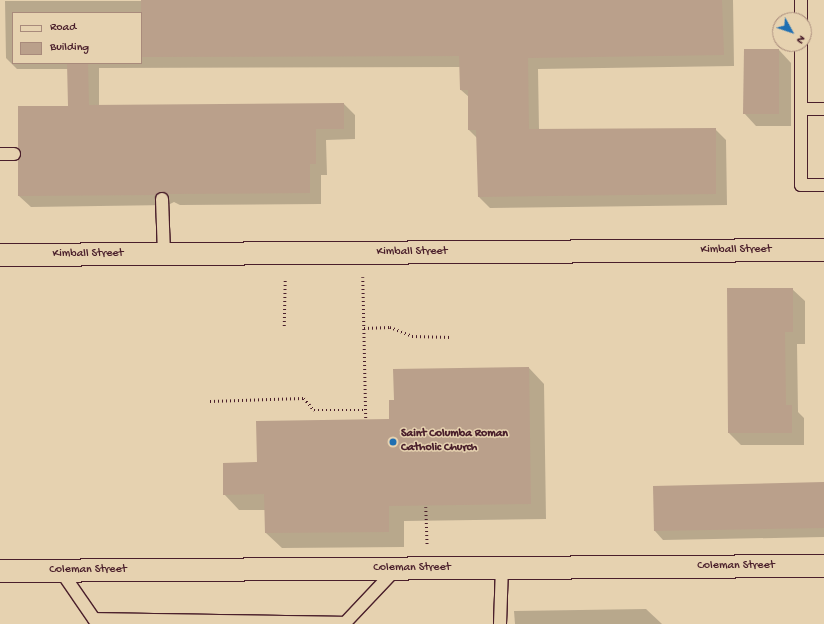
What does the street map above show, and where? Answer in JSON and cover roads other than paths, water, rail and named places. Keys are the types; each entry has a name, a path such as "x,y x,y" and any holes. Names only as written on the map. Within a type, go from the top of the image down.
{"street":[{"name":"Kimball Street","path":"0,255 824,250"},
{"name":"Coleman Street","path":"0,571 824,566"}],"lane":[{"path":"801,0 801,12"},
{"path":"801,52 801,185 824,185"},
{"path":"801,109 824,108"},
{"path":"0,154 14,154"},
{"path":"162,199 164,254"},
{"path":"500,624 502,568"},
{"path":"61,571 94,619 345,623 396,569"}],"place":[{"name":"Saint Columba Roman Catholic Church","path":"393,442"}]}
